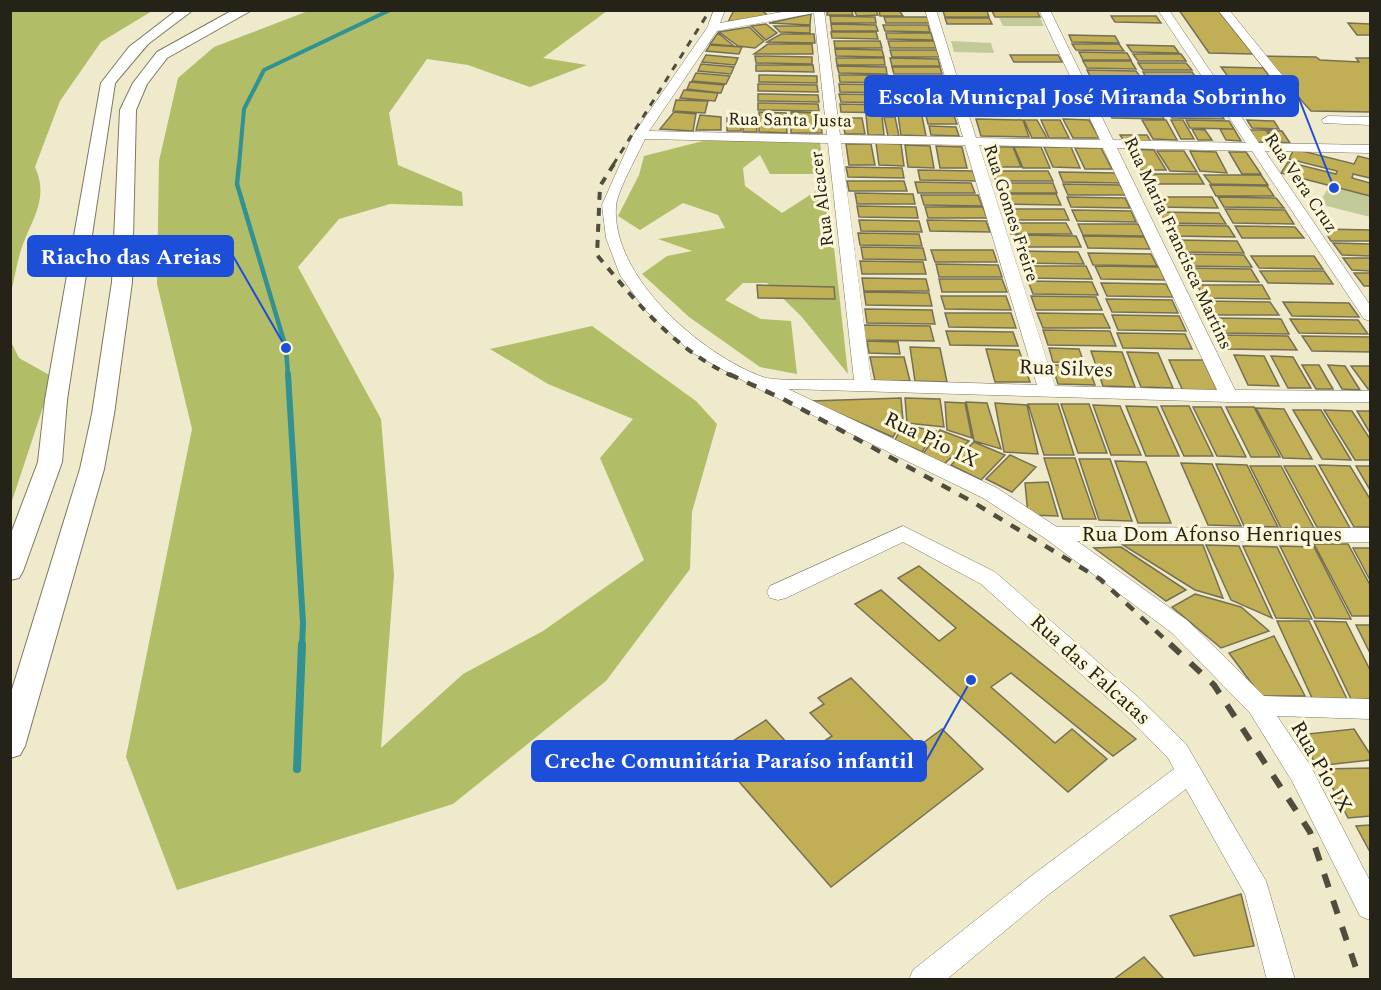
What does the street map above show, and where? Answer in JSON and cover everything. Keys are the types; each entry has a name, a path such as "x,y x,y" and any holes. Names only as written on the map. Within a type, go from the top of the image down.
{"main road":[{"path":"10,571 50,462 56,400 108,84 124,57 149,33 187,10"},
{"path":"10,746 92,468 104,414 122,282 125,139 128,110 140,83 162,55 191,36 246,10"}],"street":[{"path":"717,19 814,10"},
{"name":"Rua Alcacer","path":"819,10 863,384"},
{"name":"Rua Gomes Freire","path":"930,10 968,141 1048,391"},
{"name":"Rua Maria Francisca Martins","path":"1044,10 1229,396"},
{"name":"Rua Vera Cruz","path":"1163,10 1371,316"},
{"path":"1223,10 1287,89"},
{"name":"Rua Pio IX","path":"717,19 640,135 609,206 613,238 628,275 652,308 697,348 761,383 990,493 1053,534 1180,627 1258,706 1301,773 1371,907"},
{"path":"1328,120 1371,121"},
{"name":"Rua Santa Justa","path":"640,135 1371,149"},
{"name":"Rua Silves","path":"761,383 863,384 1229,396 1371,397"},
{"name":"Rua das Falcatas","path":"778,592 903,533 988,578 1100,680 1130,704 1177,751 1257,890 1281,980"},
{"name":"Rua Dom Afonso Henriques","path":"1053,534 1371,535"},
{"path":"1258,706 1371,709"},
{"path":"922,980 1039,886 1189,772"}],"green space":[{"path":"11,10 152,11 101,42 60,101 35,167 39,178 40,198 35,217 20,252 11,292"},
{"path":"308,11 607,11 543,58 587,65 530,87 468,65 427,59 389,113 398,165 462,192 463,206 390,204 339,219 298,267 381,419 394,575 381,748 463,674 543,631 644,560 600,458 633,419 548,384 490,349 592,326 696,401 717,424 692,512 690,569 606,681 453,804 177,890 126,757 192,429 157,284 159,161 178,78 214,47"},
{"path":"999,18 1040,18 1044,26 1003,26"},
{"path":"951,41 991,43 994,53 954,52"},
{"path":"707,140 820,143 825,174 770,174 760,155 743,168 745,186 782,213 827,184 848,374 801,316 767,283 743,283 725,300 761,319 791,321 797,374 760,367 689,317 642,274 667,256 692,251 658,239 725,228 718,215 683,203 640,230 618,216 639,175 644,156"},
{"path":"1329,186 1370,196 1370,217 1319,204"},
{"path":"11,342 19,358 53,377 11,504"}],"building":[{"path":"734,10 761,10 769,16 728,22"},
{"path":"851,10 853,15 827,15 827,12"},
{"path":"854,10 876,10 878,15 857,16"},
{"path":"879,10 899,10 903,16 880,16"},
{"path":"1179,10 1218,10 1253,54 1209,53"},
{"path":"943,11 987,11 989,17 945,17"},
{"path":"992,11 1037,11 1040,17 995,17"},
{"path":"811,14 810,25 769,23"},
{"path":"830,16 875,17 876,23 831,23"},
{"path":"1111,16 1156,16 1161,23 1115,22"},
{"path":"884,17 928,17 930,23 886,23"},
{"path":"945,18 989,18 992,24 947,24"},
{"path":"1348,23 1370,24 1370,35 1357,35"},
{"path":"766,24 777,33 766,40 751,26"},
{"path":"831,24 876,25 878,31 832,31"},
{"path":"883,25 928,25 930,32 885,31"},
{"path":"774,26 810,26 810,33 780,32"},
{"path":"749,27 764,41 755,48 738,46 719,32"},
{"path":"831,32 876,32 878,39 832,38"},
{"path":"718,33 734,46 710,44"},
{"path":"886,33 931,33 933,40 887,39"},
{"path":"781,34 814,34 815,43 767,42"},
{"path":"1069,35 1115,36 1119,43 1072,42"},
{"path":"834,41 880,41 882,48 835,48"},
{"path":"888,41 934,41 936,48 890,48"},
{"path":"768,44 812,44 813,54 754,54"},
{"path":"1072,44 1119,44 1124,51 1076,50"},
{"path":"710,45 742,47 739,54 706,51"},
{"path":"1127,45 1174,46 1179,53 1132,52"},
{"path":"835,49 882,50 884,57 836,56"},
{"path":"890,50 937,50 939,57 892,57"},
{"path":"1079,52 1127,53 1131,60 1083,60"},
{"path":"1133,54 1181,54 1186,61 1138,61"},
{"path":"706,55 738,58 735,65 702,62"},
{"path":"1010,55 1058,55 1062,62 1014,62"},
{"path":"755,56 812,57 812,64 756,63"},
{"path":"1261,56 1316,57 1320,60 1359,62 1356,58 1370,58 1370,112 1311,111"},
{"path":"836,58 884,58 885,65 837,65"},
{"path":"890,58 938,59 940,66 892,66"},
{"path":"1083,61 1131,61 1136,69 1087,68"},
{"path":"1138,63 1186,63 1192,70 1143,70"},
{"path":"701,64 734,67 731,74 698,71"},
{"path":"756,65 813,65 814,72 756,71"},
{"path":"837,66 886,67 887,74 839,73"},
{"path":"892,67 940,67 942,74 894,74"},
{"path":"1221,67 1263,68 1297,111 1252,109"},
{"path":"1087,70 1136,71 1141,78 1091,78"},
{"path":"1143,72 1192,72 1197,79 1147,79"},
{"path":"696,73 730,76 726,84 692,81"},
{"path":"759,75 817,76 817,83 759,82"},
{"path":"839,75 888,75 890,83 840,82"},
{"path":"690,82 724,85 721,93 687,89"},
{"path":"758,84 817,85 818,92 758,91"},
{"path":"839,84 889,85 890,93 840,92"},
{"path":"684,90 718,93 715,101 680,98"},
{"path":"758,94 818,95 819,102 758,101"},
{"path":"839,94 890,95 892,103 841,102"},
{"path":"676,100 708,101 705,113 673,111"},
{"path":"758,103 818,104 819,111 758,110"},
{"path":"840,104 891,105 893,113 841,112"},
{"path":"1031,107 1082,108 1087,116 1035,115"},
{"path":"1107,110 1159,110 1164,119 1112,118"},
{"path":"1166,110 1218,110 1224,119 1172,118"},
{"path":"674,112 696,114 693,131 660,129"},
{"path":"759,112 786,113 787,133 759,132"},
{"path":"791,112 820,113 822,133 791,133"},
{"path":"700,115 721,117 721,130 696,130"},
{"path":"866,115 882,116 884,135 868,135"},
{"path":"898,115 922,116 926,136 901,135"},
{"path":"926,116 954,116 957,124 928,124"},
{"path":"884,117 895,117 899,136 888,136"},
{"path":"727,118 741,118 741,131 727,131"},
{"path":"743,118 756,119 757,132 743,132"},
{"path":"842,118 862,118 865,134 845,134"},
{"path":"976,119 1023,120 1029,137 981,136"},
{"path":"1063,119 1089,120 1099,138 1073,138"},
{"path":"1024,120 1037,120 1047,138 1032,138"},
{"path":"1041,120 1060,120 1069,138 1049,138"},
{"path":"1142,120 1166,120 1177,140 1153,139"},
{"path":"1171,120 1183,120 1194,139 1181,139"},
{"path":"1186,120 1229,121 1234,129 1190,128"},
{"path":"1247,120 1274,121 1279,129 1252,128"},
{"path":"929,126 956,127 959,136 931,135"},
{"path":"1192,129 1205,130 1212,140 1198,140"},
{"path":"1220,129 1234,129 1241,141 1226,140"},
{"path":"1248,130 1266,130 1274,143 1256,142"},
{"path":"1268,130 1282,131 1290,143 1275,142"},
{"path":"1120,135 1147,135 1151,142 1124,141"},
{"path":"876,143 901,144 904,166 879,165"},
{"path":"846,144 871,144 875,165 849,165"},
{"path":"905,145 930,146 934,168 908,167"},
{"path":"936,146 962,147 967,168 940,168"},
{"path":"986,147 1013,147 1021,167 994,167"},
{"path":"1014,147 1041,147 1050,168 1023,168"},
{"path":"1044,147 1071,147 1080,168 1053,167"},
{"path":"1075,148 1101,148 1112,169 1085,169"},
{"path":"1127,149 1154,150 1166,170 1138,170"},
{"path":"1294,149 1354,164 1358,156 1370,159 1370,178 1353,174 1352,178 1370,183 1370,196 1281,173 1288,162 1336,174 1337,171 1289,159"},
{"path":"1157,151 1184,151 1197,172 1170,171"},
{"path":"1190,151 1216,152 1227,173 1200,171"},
{"path":"1229,152 1246,152 1261,174 1242,174"},
{"path":"846,167 902,168 904,178 848,177"},
{"path":"918,170 973,171 976,181 920,180"},
{"path":"992,171 1048,171 1053,181 996,181"},
{"path":"1059,172 1115,173 1120,183 1063,182"},
{"path":"1141,174 1198,174 1204,184 1147,184"},
{"path":"1204,175 1261,175 1268,185 1211,184"},
{"path":"847,181 904,181 907,191 849,191"},
{"path":"915,182 971,183 975,193 918,193"},
{"path":"996,183 1053,183 1057,193 1000,193"},
{"path":"1063,184 1120,185 1126,195 1068,195"},
{"path":"1210,185 1267,186 1274,196 1216,196"},
{"path":"855,193 913,194 915,204 857,204"},
{"path":"999,194 1056,194 1061,205 1003,204"},
{"path":"921,195 978,195 982,206 924,205"},
{"path":"1067,197 1125,198 1130,208 1071,207"},
{"path":"1153,197 1212,197 1218,208 1159,207"},
{"path":"1218,197 1276,198 1284,208 1224,207"},
{"path":"857,206 916,207 918,218 859,217"},
{"path":"925,207 983,207 987,218 928,218"},
{"path":"1006,209 1064,209 1069,220 1010,220"},
{"path":"1225,209 1285,210 1294,224 1233,223"},
{"path":"1072,210 1131,211 1136,222 1077,221"},
{"path":"1159,212 1219,213 1226,224 1166,223"},
{"path":"859,220 919,221 922,232 861,231"},
{"path":"927,220 986,221 990,232 930,231"},
{"path":"1007,223 1066,223 1072,234 1011,234"},
{"path":"1078,224 1138,224 1144,236 1083,235"},
{"path":"1167,225 1228,226 1235,237 1173,236"},
{"path":"1235,226 1295,227 1304,238 1242,238"},
{"path":"1323,229 1370,230 1370,241 1331,241"},
{"path":"858,233 919,234 922,246 860,245"},
{"path":"1016,235 1076,236 1081,247 1020,247"},
{"path":"1083,236 1144,237 1150,249 1088,248"},
{"path":"1175,240 1237,241 1244,253 1182,252"},
{"path":"1333,243 1370,244 1370,256 1342,255"},
{"path":"861,247 923,248 926,260 863,259"},
{"path":"931,250 993,250 997,262 935,262"},
{"path":"1017,251 1078,252 1084,264 1022,263"},
{"path":"1088,253 1151,254 1157,266 1093,265"},
{"path":"1181,254 1244,255 1252,267 1188,266"},
{"path":"1251,256 1314,256 1323,269 1259,268"},
{"path":"1343,258 1370,258 1370,271 1352,270"},
{"path":"860,261 923,262 926,274 862,274"},
{"path":"936,264 998,265 1002,277 939,277"},
{"path":"1023,266 1086,266 1092,279 1028,278"},
{"path":"1095,266 1159,267 1165,280 1101,279"},
{"path":"1187,268 1251,269 1259,282 1194,281"},
{"path":"1260,271 1324,271 1333,284 1268,283"},
{"path":"1354,273 1370,273 1370,286 1364,286"},
{"path":"862,278 926,279 929,291 864,291"},
{"path":"939,279 1002,279 1007,292 942,292"},
{"path":"1028,281 1092,282 1098,295 1033,294"},
{"path":"1101,283 1166,284 1173,297 1107,296"},
{"path":"757,285 834,287 835,299 758,298"},
{"path":"1197,285 1262,285 1270,299 1204,298"},
{"path":"864,292 929,293 932,306 866,305"},
{"path":"941,296 1006,296 1011,310 945,309"},
{"path":"1031,296 1096,297 1102,310 1036,310"},
{"path":"1106,299 1172,300 1178,313 1112,312"},
{"path":"1204,301 1270,302 1279,315 1211,315"},
{"path":"1283,302 1349,303 1359,317 1292,316"},
{"path":"865,309 932,310 935,324 867,323"},
{"path":"945,313 1011,313 1016,328 949,327"},
{"path":"1037,313 1103,314 1110,328 1043,328"},
{"path":"1112,315 1179,316 1186,331 1118,330"},
{"path":"1213,318 1281,319 1289,334 1221,333"},
{"path":"1290,319 1358,320 1368,334 1299,333"},
{"path":"863,325 930,326 934,341 865,340"},
{"path":"1043,330 1110,331 1116,346 1048,345"},
{"path":"946,331 1013,332 1018,346 950,345"},
{"path":"1117,333 1185,334 1192,349 1123,348"},
{"path":"1219,335 1288,336 1297,350 1227,349"},
{"path":"1302,336 1370,337 1370,352 1312,351"},
{"path":"867,341 898,342 900,354 869,353"},
{"path":"910,347 940,348 947,382 915,381"},
{"path":"1049,348 1079,349 1084,363 1053,362"},
{"path":"986,349 1019,350 1030,382 995,382"},
{"path":"1091,351 1122,352 1135,387 1103,386"},
{"path":"1127,352 1158,353 1173,388 1141,387"},
{"path":"1234,355 1264,356 1279,386 1248,385"},
{"path":"1271,356 1293,357 1311,388 1288,388"},
{"path":"870,357 904,357 910,381 875,381"},
{"path":"1169,360 1203,360 1218,392 1183,391"},
{"path":"1052,365 1088,366 1095,385 1058,384"},
{"path":"1302,365 1319,365 1333,389 1316,389"},
{"path":"1328,365 1345,366 1360,390 1342,389"},
{"path":"1351,366 1370,366 1370,389 1368,389"},
{"path":"901,398 903,420 893,437 810,401"},
{"path":"905,398 940,399 944,427 907,423"},
{"path":"945,402 965,403 972,438 947,430"},
{"path":"966,402 987,403 1001,449 974,441"},
{"path":"995,403 1027,405 1038,454 1004,452"},
{"path":"1028,404 1058,404 1074,455 1044,455"},
{"path":"1061,404 1089,404 1107,453 1078,453"},
{"path":"1093,405 1120,406 1141,455 1111,455"},
{"path":"1126,406 1157,407 1179,456 1146,456"},
{"path":"1161,406 1189,406 1213,456 1184,456"},
{"path":"1193,407 1221,407 1246,457 1217,456"},
{"path":"1226,407 1254,407 1280,457 1251,457"},
{"path":"1256,408 1284,409 1312,459 1283,458"},
{"path":"1293,410 1321,410 1351,460 1322,459"},
{"path":"1324,410 1352,411 1370,439 1370,460 1355,460"},
{"path":"1357,411 1370,411 1370,433"},
{"path":"903,425 936,431 922,452 895,440"},
{"path":"940,430 969,441 944,464 923,454"},
{"path":"974,442 1005,455 981,480 951,465"},
{"path":"1010,455 1036,467 1012,492 986,479"},
{"path":"1044,458 1075,458 1096,519 1063,519"},
{"path":"1079,459 1110,459 1132,521 1099,520"},
{"path":"1115,461 1146,462 1171,523 1138,523"},
{"path":"1181,463 1212,464 1241,526 1208,525"},
{"path":"1216,464 1247,465 1278,527 1244,526"},
{"path":"1319,465 1350,466 1370,499 1370,527 1354,527"},
{"path":"1250,466 1281,466 1314,528 1281,528"},
{"path":"1284,466 1315,466 1350,528 1317,527"},
{"path":"1356,466 1370,466 1370,490"},
{"path":"1048,482 1058,516 1028,515 1025,483"},
{"path":"1314,544 1348,544 1370,585 1370,616 1352,616"},
{"path":"1123,545 1203,545 1223,598 1195,590"},
{"path":"1206,545 1239,546 1272,618 1231,600"},
{"path":"1243,546 1277,547 1312,619 1276,618"},
{"path":"1280,546 1314,547 1351,619 1315,618"},
{"path":"1121,547 1186,590 1166,601 1094,548"},
{"path":"1353,548 1370,548 1370,580"},
{"path":"919,566 1136,739 1113,756 1011,673 991,687 1055,743 1072,729 1107,759 1068,792 855,604 881,590 939,641 956,628 898,578"},
{"path":"1195,594 1241,607 1269,631 1221,648 1172,607"},
{"path":"1277,621 1309,621 1347,699 1312,698"},
{"path":"1314,621 1346,622 1370,670 1370,699 1351,699"},
{"path":"1356,625 1370,625 1370,653"},
{"path":"1274,636 1305,696 1261,696 1229,653"},
{"path":"851,678 919,746 942,729 983,769 831,887 714,753 766,720 800,757 832,736 810,713 824,704 818,698"},
{"path":"1354,729 1370,754 1370,760 1317,766 1298,735"},
{"path":"1370,768 1370,816 1348,818 1323,769"},
{"path":"1370,825 1370,852 1356,826"},
{"path":"1241,894 1254,946 1194,956 1170,916"},
{"path":"1144,957 1165,980 1113,980"}],"waterway":[{"path":"239,165 244,109 264,70 390,10"},
{"path":"239,164 237,184 286,348 288,376"},
{"path":"288,374 303,623 302,645"},
{"path":"297,769 302,644"}],"railway":[{"path":"613,165 710,10"},
{"path":"614,164 600,186 597,255 627,291 674,338 711,365 732,376"},
{"path":"729,374 785,400 971,501 1100,579 1171,645"},
{"path":"1170,644 1214,685 1310,832 1360,980"}],"place":[{"name":"Escola Municpal José Miranda Sobrinho","path":"1334,188"},
{"name":"Riacho das Areias","path":"286,348"},
{"name":"Creche Comunitária Paraíso infantil","path":"971,680"}]}
